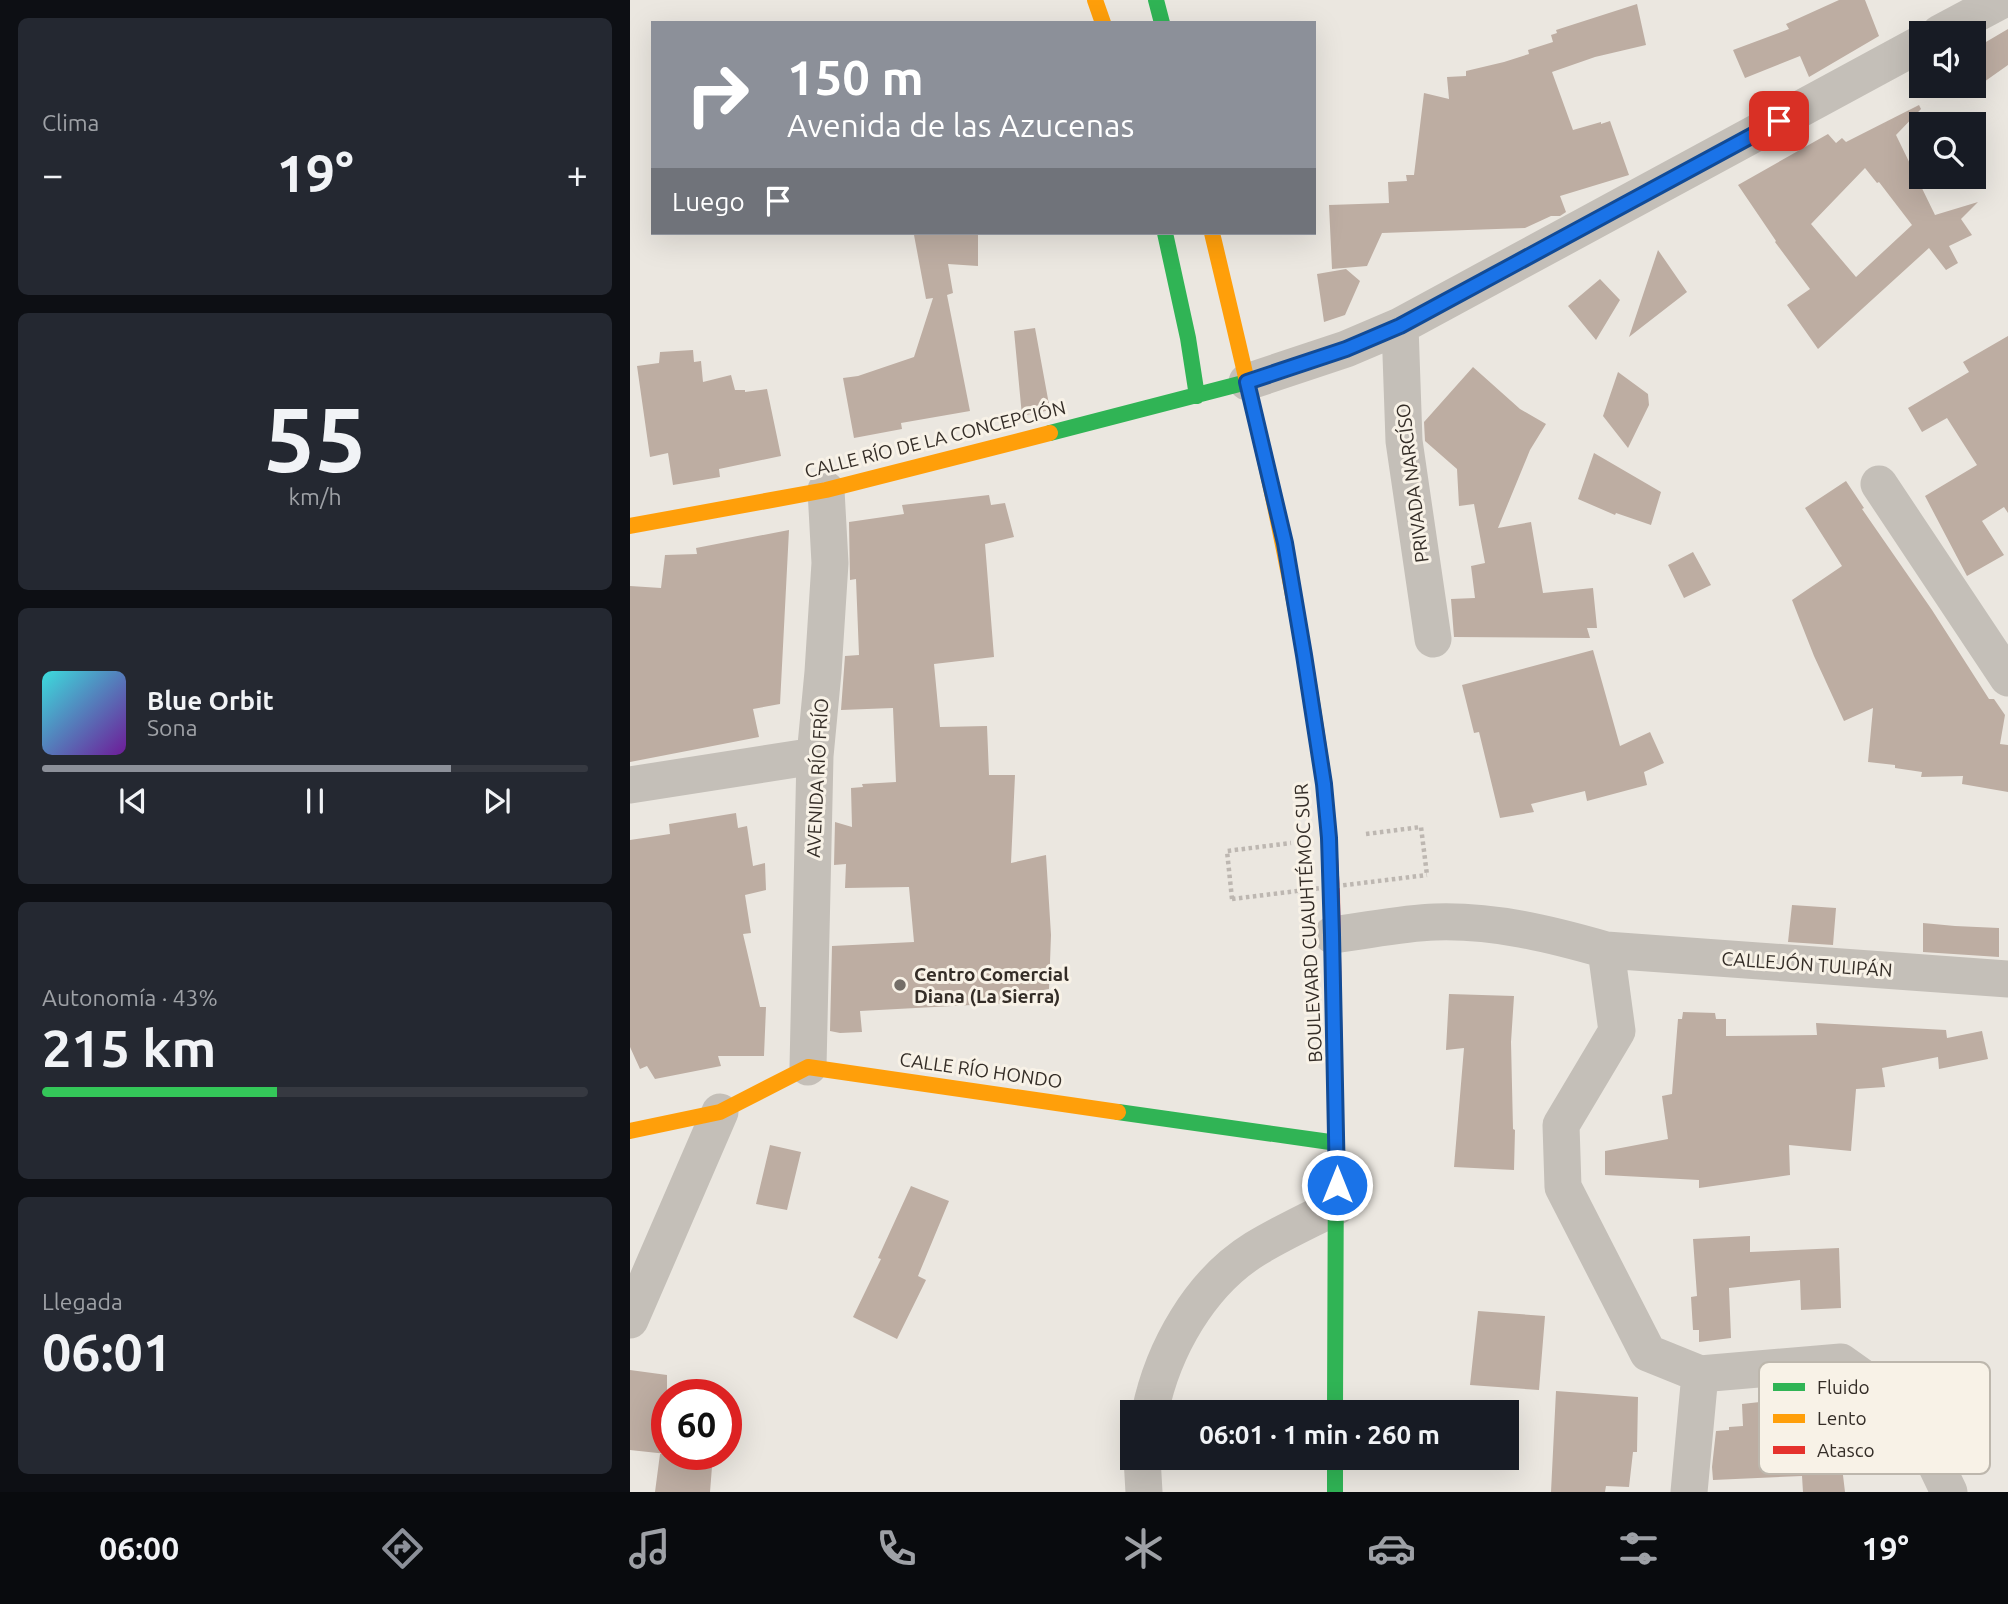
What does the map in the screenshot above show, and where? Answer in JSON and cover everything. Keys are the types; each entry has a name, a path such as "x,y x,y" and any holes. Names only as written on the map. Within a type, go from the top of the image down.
{"street":[{"path":"1095,0 1101,21"},
{"path":"1156,0 1161,21"},
{"path":"1963,21 2002,0"},
{"path":"1247,382 1346,349 1400,326 1909,50"},
{"path":"1165,235 1188,338 1197,396"},
{"name":"BOULEVARD CUAUHTÉMOC SUR","path":"1212,235 1285,543 1324,784 1329,838 1337,1143 1335,1400"},
{"name":"PRIVADA NARCÍSO","path":"1400,326 1404,441 1433,639"},
{"name":"CALLE RÍO DE LA CONCEPCIÓN","path":"630,526 826,490 1247,382"},
{"path":"1879,484 2008,678"},
{"name":"AVENIDA RÍO FRÍO","path":"808,1067 815,756 830,563 826,490"},
{"path":"630,785 815,756"},
{"name":"CALLEJÓN TULIPÁN","path":"1332,935 1434,922 1493,924 1544,932 1606,950 2008,979"},
{"path":"1606,950 1617,1031 1561,1125 1563,1187 1648,1353 1700,1374 1759,1369"},
{"path":"630,1131 720,1112 808,1067"},
{"name":"CALLE RÍO HONDO","path":"808,1067 1337,1143"},
{"path":"630,1320 720,1112"},
{"path":"1154,1400 1169,1353 1192,1311 1221,1275 1254,1249 1337,1206"},
{"path":"1689,1492 1700,1374"},
{"path":"1143,1470 1144,1492"},
{"path":"1335,1470 1335,1492"},
{"path":"1940,1474 1949,1492"}],"path":[{"path":"1227,851 1232,899 1427,875 1422,827"}],"building":[{"path":"1839,0 1865,0 1879,36 1809,77 1800,56 1745,78 1733,50 1789,29 1786,24"},
{"path":"1637,4 1646,45 1595,57 1552,72 1573,130 1610,121 1629,175 1560,196 1566,212 1525,228 1382,233 1367,266 1332,269 1329,205 1389,203 1388,182 1407,181 1406,175 1414,175 1424,93 1449,99 1447,77 1466,76 1466,71 1529,54 1528,50 1553,42 1551,35 1557,33 1556,30"},
{"path":"2008,29 2008,65 1986,81 1986,42"},
{"path":"1919,105 1921,109 1918,112 1909,112 1909,121 1896,135 1909,162 1909,189 1922,189 1935,215 1978,202 1961,219 1972,235 1949,246 1958,263 1946,270 1929,248 1818,349 1787,305 1810,289 1738,185 1828,134 1836,143 1842,138 1846,142","holes":["1865,168 1877,183 1879,182 1912,225 1856,277 1811,224"]},
{"path":"914,235 978,235 978,266 948,264 953,293 947,295 970,411 901,423 902,429 854,438 843,378 858,376 914,357 933,298 926,299"},
{"path":"1658,250 1687,292 1629,337"},
{"path":"1346,269 1360,281 1345,315 1324,322 1317,274"},
{"path":"1600,279 1620,300 1596,340 1568,306"},
{"path":"1035,328 1050,410 1022,416 1014,331"},
{"path":"2008,336 2008,513 2004,507 1982,521 2004,555 1967,576 1925,496 1977,465 1947,418 1922,432 1908,408 1969,372 1963,362"},
{"path":"693,350 694,362 701,361 703,382 731,375 735,390 745,392 767,389 781,456 719,469 720,477 673,485 668,453 650,457 637,366 659,363 660,352"},
{"path":"1473,367 1520,409 1546,424 1530,450 1498,528 1531,522 1543,593 1593,588 1597,628 1587,628 1590,638 1454,637 1451,599 1475,598 1471,566 1485,563 1474,504 1459,506 1457,469 1425,441 1424,422"},
{"path":"1618,372 1648,394 1649,405 1628,448 1603,416"},
{"path":"1594,453 1661,492 1651,525 1616,513 1615,515 1578,499"},
{"path":"1846,481 1989,699 1994,699 2005,715 2000,744 2008,745 2008,792 1962,784 1963,776 1921,777 1922,772 1868,762 1873,708 1844,721 1792,600 1842,566 1805,508"},
{"path":"989,495 991,505 1005,503 1014,537 985,544 994,657 934,664 940,727 987,726 989,775 1015,775 1011,863 1046,855 1051,935 1049,989 1027,993 1027,1002 860,1011 862,1032 830,1031 832,946 914,942 909,887 845,888 846,864 834,865 835,822 852,827 851,788 863,787 862,784 896,782 893,708 841,710 845,656 859,655 856,579 850,580 849,522 904,514 902,505"},
{"path":"789,530 780,704 753,709 759,737 630,762 630,586 661,588 665,555 697,554 696,548"},
{"path":"1693,552 1711,585 1684,598 1668,565"},
{"path":"1593,650 1620,746 1650,732 1664,763 1644,772 1647,785 1587,801 1585,791 1531,804 1534,812 1500,818 1479,732 1474,733 1462,685"},
{"path":"736,813 738,828 747,826 753,866 765,863 766,890 745,895 751,933 743,934 760,1007 766,1007 764,1056 718,1056 721,1066 655,1079 647,1066 640,1069 630,1047 630,840 670,834 669,824"},
{"path":"1792,905 1836,908 1833,945 1788,942"},
{"path":"1923,923 1999,928 1999,957 1923,952"},
{"path":"1449,994 1514,996 1511,1042 1514,1170 1454,1167 1464,1048 1446,1050"},
{"path":"1683,1012 1715,1013 1716,1019 1726,1019 1726,1036 1817,1035 1816,1023 1946,1030 1947,1038 1982,1031 1988,1059 1939,1069 1938,1057 1882,1068 1885,1087 1856,1089 1851,1151 1789,1145 1790,1175 1699,1188 1699,1180 1605,1175 1605,1151 1668,1139 1662,1096 1672,1094 1678,1019 1682,1019"},
{"path":"770,1145 801,1152 787,1210 756,1204"},
{"path":"911,1186 949,1201 918,1276 926,1280 897,1339 853,1317 881,1259 878,1258"},
{"path":"1750,1236 1750,1252 1839,1248 1841,1308 1801,1310 1800,1280 1729,1288 1731,1338 1699,1342 1699,1330 1693,1330 1691,1297 1697,1296 1693,1239"},
{"path":"1478,1311 1545,1316 1539,1390 1470,1385"},
{"path":"630,1370 667,1375 667,1379 651,1379 651,1452 630,1450"},
{"path":"1556,1391 1638,1397 1637,1452 1633,1452 1629,1487 1606,1486 1605,1492 1551,1492"},
{"path":"1759,1402 1759,1474 1843,1474 1845,1492 1803,1492 1802,1476 1713,1480 1716,1431 1743,1426 1742,1404"},
{"path":"658,1470 712,1470 710,1492 655,1492"}],"traffic: fast":[{"path":"1156,0 1161,21"},
{"path":"1165,235 1188,338 1197,396"},
{"path":"1050,433 1247,382"},
{"path":"1118,1112 1337,1143"},
{"path":"1335,1400 1336,1142"},
{"path":"1335,1470 1335,1492"}],"traffic: slow":[{"path":"1095,0 1102,21"},
{"path":"1212,235 1288,571 1323,776"},
{"path":"630,526 826,490 1050,433"},
{"path":"630,1131 720,1112 808,1067 1118,1112"}],"traffic: jam":[{"path":"1323,776 1332,894 1336,1142"}],"place":[{"name":"Centro Comercial Diana (La Sierra)","path":"900,985"}],"route":[{"path":"1337,1185 1329,838 1324,784 1285,543 1247,382 1346,349 1400,326 1779,121"}]}
